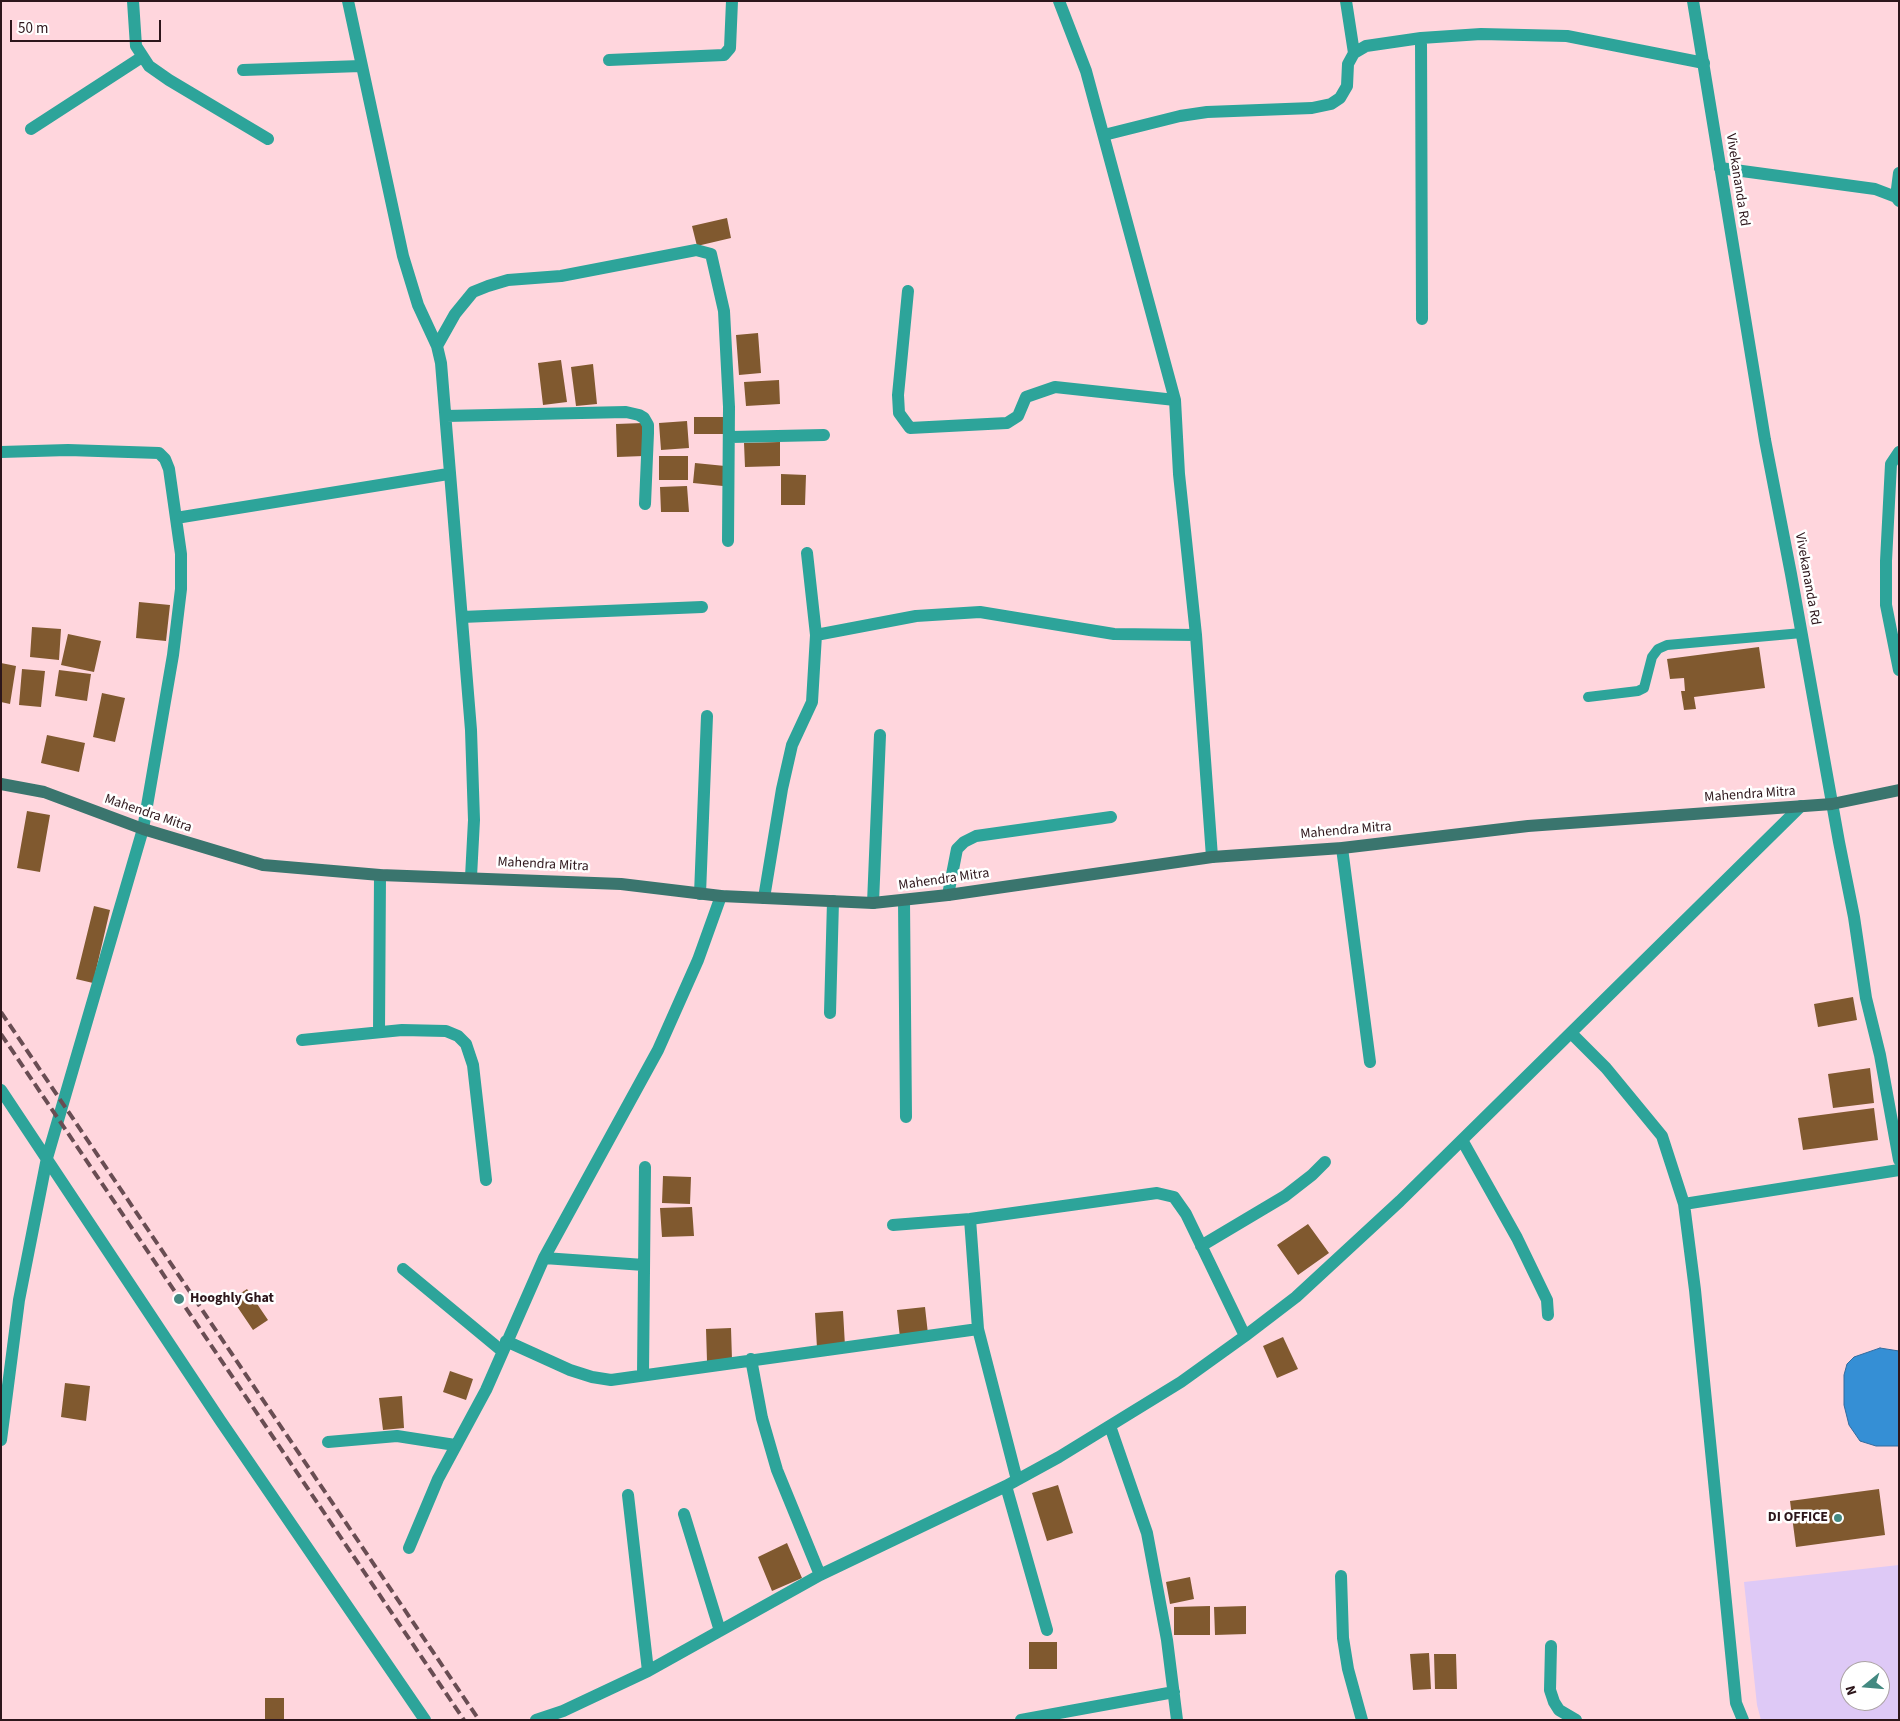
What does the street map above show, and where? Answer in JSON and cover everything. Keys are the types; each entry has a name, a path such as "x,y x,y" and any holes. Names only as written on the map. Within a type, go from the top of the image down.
{"main road":[{"name":"Mahendra Mitra","path":"1,784 44,792 143,829 263,865 380,875 621,884 721,896 872,903 904,901 1212,857 1342,848 1528,826 1832,804 1899,790"}],"street":[{"path":"133,1 136,46 142,57 169,80 268,139"},
{"path":"609,60 724,55 730,48 732,1"},
{"path":"1059,1 1086,70 1175,400 1180,484 1196,635 1212,857"},
{"path":"1346,1 1354,53"},
{"name":"Vivekananda Rd","path":"1693,1 1765,440 1854,917 1866,998 1880,1055 1899,1160"},
{"path":"349,2 361,66 403,256 418,305 437,346 446,416 448,474 462,617 474,772 471,877"},
{"path":"1104,135 1180,116 1206,112 1312,108 1331,104 1340,98 1347,86 1348,64 1354,53 1366,46 1421,38 1481,34 1567,36 1704,63"},
{"path":"1421,38 1422,319"},
{"path":"31,129 142,57"},
{"path":"243,70 361,66"},
{"path":"1720,168 1875,189 1897,199 1899,173"},
{"path":"437,346 454,314 473,292 488,286 508,280 561,276 696,250 707,251 711,254 714,262 724,311 731,437 728,541"},
{"path":"908,291 898,395 899,414 910,428 1007,423 1018,416 1026,397 1055,387 1175,400"},
{"path":"446,416 626,412 639,415 644,418 648,425 645,504"},
{"path":"731,437 824,435"},
{"path":"1,452 86,450 159,453 165,458 169,469 181,554 181,589 172,655 143,829 47,1158 19,1300 1,1440"},
{"path":"1899,452 1891,464 1886,561 1886,605 1899,670"},
{"path":"176,518 448,474"},
{"path":"764,898 782,789 790,753 812,702 816,635 807,553"},
{"path":"462,617 702,607"},
{"path":"816,635 916,616 980,612 1114,634 1196,635"},
{"path":"700,894 707,716"},
{"path":"872,903 880,735"},
{"path":"536,1720 564,1710 648,1671 820,1575 1011,1483 1060,1457 1181,1382 1245,1336 1296,1297 1400,1201 1801,806"},
{"path":"948,895 957,849 964,842 976,836 1111,817"},
{"path":"1342,848 1370,1062"},
{"path":"378,1032 380,875"},
{"path":"409,1548 438,1479 486,1390 544,1258 658,1050 698,960 721,896"},
{"path":"904,901 906,1117"},
{"path":"830,1013 833,902"},
{"path":"302,1040 378,1032 446,1031 458,1036 466,1044 473,1065 486,1180"},
{"path":"1571,1033 1606,1068 1662,1136 1684,1204 1695,1290 1736,1703 1742,1720 1735,1720"},
{"path":"1,1090 220,1420 425,1720"},
{"path":"1462,1140 1522,1246 1547,1300 1548,1315"},
{"path":"1201,1246 1286,1196 1312,1176 1324,1162"},
{"path":"643,1375 645,1167"},
{"path":"1684,1204 1899,1170"},
{"path":"893,1225 970,1219 1157,1193 1174,1197 1186,1214 1245,1336"},
{"path":"970,1219 978,1329 1011,1483 1047,1630"},
{"path":"544,1258 644,1265"},
{"path":"403,1269 504,1346 592,1378 611,1380 978,1329"},
{"path":"751,1360 762,1418 777,1470 820,1575"},
{"path":"1110,1426 1147,1533 1167,1640 1177,1720"},
{"path":"328,1442 397,1436 425,1439 455,1446"},
{"path":"628,1495 648,1671"},
{"path":"684,1514 720,1632"},
{"path":"1341,1576 1343,1638 1348,1669 1362,1720"},
{"path":"1550,1646 1550,1690 1554,1702 1559,1710 1576,1720"},
{"path":"1021,1720 1174,1692"}],"lane":[{"path":"1588,697 1638,691 1644,688 1652,657 1658,649 1667,645 1802,633"}],"shaded area":[{"path":"1899,1565 1899,1720 1761,1720 1757,1705 1744,1582"}],"water":[{"path":"1880,1348 1899,1351 1899,1446 1876,1446 1860,1441 1849,1425 1844,1405 1844,1375 1847,1364 1854,1357"}],"building":[{"path":"727,218 731,238 697,246 692,226"},
{"path":"758,333 761,373 739,375 736,335"},
{"path":"561,360 567,402 543,405 538,363"},
{"path":"593,364 597,404 576,406 571,367"},
{"path":"779,380 780,404 746,406 744,382"},
{"path":"694,417 724,417 724,434 694,434"},
{"path":"687,421 689,448 661,450 659,423"},
{"path":"643,423 644,456 617,457 616,424"},
{"path":"780,442 780,466 745,467 744,443"},
{"path":"659,456 688,456 688,480 659,480"},
{"path":"695,463 725,466 723,486 693,483"},
{"path":"781,474 806,475 805,505 781,505"},
{"path":"687,486 689,512 661,512 660,487"},
{"path":"139,602 170,605 166,641 136,638"},
{"path":"32,627 61,629 59,660 30,657"},
{"path":"68,634 101,641 94,672 61,665"},
{"path":"1759,647 1765,688 1694,697 1696,709 1684,710 1681,691 1685,691 1684,678 1670,679 1667,659"},
{"path":"1,663 16,666 10,704 1,702"},
{"path":"22,669 45,671 41,707 19,705"},
{"path":"59,670 91,674 87,701 55,696"},
{"path":"102,693 125,698 115,742 93,737"},
{"path":"47,735 85,743 79,772 41,763"},
{"path":"27,811 50,815 40,872 17,868"},
{"path":"94,906 110,910 93,983 76,979"},
{"path":"1853,997 1857,1020 1818,1027 1814,1004"},
{"path":"1870,1068 1874,1103 1833,1108 1828,1074"},
{"path":"1874,1108 1878,1140 1803,1150 1798,1118"},
{"path":"663,1176 691,1177 690,1204 662,1203"},
{"path":"692,1207 694,1236 662,1237 660,1208"},
{"path":"1308,1224 1329,1253 1298,1275 1277,1245"},
{"path":"247,1289 268,1320 253,1330 232,1299"},
{"path":"925,1307 928,1334 900,1338 897,1310"},
{"path":"843,1311 845,1346 817,1348 815,1313"},
{"path":"731,1328 732,1360 707,1361 706,1329"},
{"path":"1283,1337 1298,1369 1277,1378 1263,1346"},
{"path":"450,1371 473,1379 466,1400 443,1392"},
{"path":"65,1383 90,1386 86,1421 61,1417"},
{"path":"402,1396 404,1428 383,1430 379,1398"},
{"path":"1058,1485 1073,1533 1047,1541 1032,1493"},
{"name":"DI OFFICE","path":"1879,1489 1885,1535 1796,1547 1790,1501"},
{"path":"787,1543 802,1578 772,1591 758,1557"},
{"path":"1190,1577 1194,1599 1170,1604 1166,1582"},
{"path":"1210,1606 1210,1635 1174,1635 1174,1607"},
{"path":"1246,1606 1246,1634 1215,1635 1214,1607"},
{"path":"1029,1642 1057,1642 1057,1669 1029,1669"},
{"path":"1429,1653 1431,1689 1413,1690 1410,1654"},
{"path":"1434,1654 1456,1654 1457,1689 1435,1689"},
{"path":"265,1698 284,1698 284,1720 265,1720"}],"railway":[{"path":"1,1012 479,1720"},
{"path":"1,1034 464,1720"}],"place":[{"name":"Hooghly Ghat","path":"179,1299"},
{"name":"DI OFFICE","path":"1838,1518"}]}
